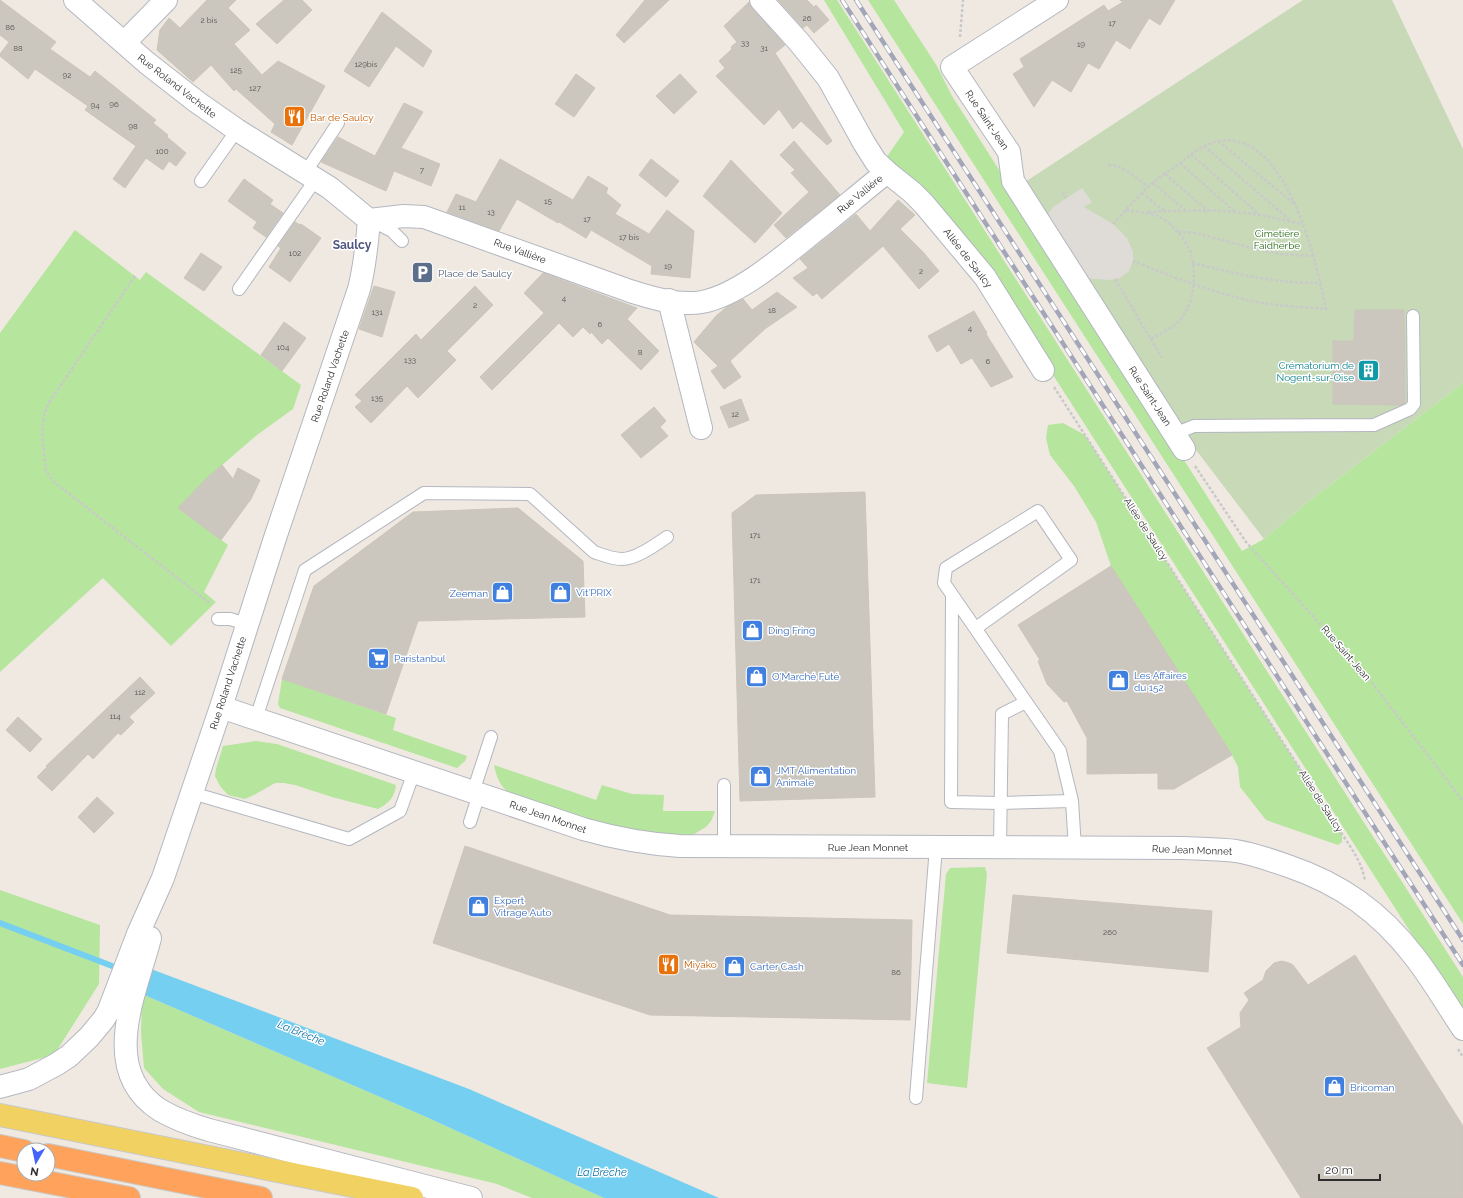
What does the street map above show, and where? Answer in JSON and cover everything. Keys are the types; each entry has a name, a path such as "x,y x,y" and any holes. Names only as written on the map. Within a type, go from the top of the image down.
{"highway":[{"path":"0,1146 16,1149"},
{"path":"56,1157 261,1198"},
{"path":"0,1173 129,1198"}],"main road":[{"path":"0,1115 412,1198"}],"street":[{"name":"Rue Roland Vachette","path":"75,0 176,87 237,130 330,188 369,220 367,254 359,289 275,538 221,707 124,997"},
{"path":"124,43 166,0"},
{"name":"Rue Vallière","path":"369,220 404,216 424,217 630,291 669,300 692,303 711,300 743,284 792,250 887,172 876,162 867,148 828,78 800,42 761,0"},
{"path":"958,63 1057,0"},
{"name":"Rue Saint-Jean","path":"958,63 952,67 1009,152 1012,181 1179,442"},
{"name":"Allée de Saulcy","path":"887,172 912,192 924,204 985,277 1043,370"},
{"path":"669,300 701,428"},
{"name":"Rue Jean Monnet","path":"221,707 588,830 627,840 646,843 680,846 1184,848 1222,850 1249,854 1282,863 1318,877 1348,894 1368,908 1390,928 1414,956 1437,989 1459,1037"},
{"path":"0,1087 29,1079 57,1064 68,1056 96,1029 124,997"},
{"path":"124,997 126,1052 128,1065 138,1088 145,1097 161,1110 191,1124 209,1130 471,1198"}],"lane":[{"path":"238,289 311,176 338,123"},
{"path":"201,182 237,130"},
{"path":"369,220 392,231 402,241"},
{"path":"1179,442 1194,426 1374,425 1410,409 1414,404 1413,316"},
{"path":"256,718 305,570 424,493 530,494 594,552 623,560 640,554 667,537"},
{"path":"976,628 1071,560 1038,511 946,568 944,582 1060,751 1072,801 1075,848"},
{"path":"952,594 951,802 1000,804 1072,801"},
{"path":"218,619 230,619 247,624"},
{"path":"1000,848 1002,714 1026,702"},
{"path":"470,822 491,737"},
{"path":"192,793 349,839 400,811 414,772"},
{"path":"724,786 724,846"},
{"path":"916,1098 936,847"}],"path":[{"path":"958,63 963,0"},
{"path":"1114,224 1153,183 1191,154 1215,141 1230,140 1244,142 1271,163 1281,177 1295,205 1313,256 1321,283 1326,309 1292,307 1253,301 1193,284 1133,261"},
{"path":"1218,141 1295,205"},
{"path":"1204,146 1291,222"},
{"path":"1191,154 1261,216"},
{"path":"1180,163 1235,213"},
{"path":"1108,165 1112,165 1128,172 1148,188"},
{"path":"1164,174 1208,211"},
{"path":"1153,183 1186,210"},
{"path":"1063,192 1066,198"},
{"path":"1142,194 1164,212"},
{"path":"1126,210 1164,212 1186,210 1235,213 1261,216 1302,224"},
{"path":"1147,212 1162,218 1178,232 1184,240 1190,251 1193,284 1188,309 1181,319 1174,326 1151,339"},
{"path":"1178,232 1195,234 1256,250 1281,254 1313,256"},
{"path":"1192,263 1272,281 1300,284 1321,283"},
{"path":"135,276 48,404 44,416 42,433 46,471 55,483 213,606"},
{"path":"1115,279 1162,358"},
{"name":"Allée de Saulcy","path":"1043,370 1359,860 1366,883 1368,908"},
{"name":"Rue Saint-Jean","path":"1179,442 1246,542 1366,675 1463,801"},
{"path":"1459,1037 1463,1057"}],"green space":[{"path":"824,0 837,0 1463,977 1463,1014 1003,297 886,158 904,132"},
{"path":"868,0 894,0 937,66 952,96 1242,551 1264,539 1309,501 1463,383 1463,924"},
{"name":"Cimetière Faidherbe","path":"1303,0 1392,0 1463,149 1463,383 1309,501 1264,539 1193,446 1025,182"},
{"path":"75,230 140,280 146,272 301,385 293,409 257,435 206,479 179,508 228,545 204,592 216,602 171,646 103,578 0,672 0,333"},
{"path":"1063,423 1085,435 1342,834 1342,842 1338,845 1266,820 1240,787 1238,767 1232,755 1111,566 1096,522 1074,486 1050,455 1046,438 1048,425"},
{"path":"282,679 396,718 393,730 467,756 465,761 457,768 280,708 278,704"},
{"path":"256,741 277,744 396,785 393,797 385,805 378,809 284,783 275,783 245,799 228,795 220,786 215,776 223,746"},
{"path":"494,765 596,800 602,785 632,794 664,795 663,811 715,811 711,821 706,827 689,837 615,828 509,793 499,780"},
{"path":"985,867 987,874 967,1088 927,1083 946,874 950,868"},
{"path":"0,890 100,925 99,984 54,1055 0,1069"},
{"path":"142,994 424,1116 604,1198 532,1198 497,1184 199,1112 163,1089 144,1068 141,1032"}],"shaded area":[{"path":"1082,188 1092,202 1084,207 1113,224 1127,238 1133,252 1133,261 1129,271 1120,278 1110,280 1084,278 1046,217 1053,207"}],"water":[{"name":"La Brèche","path":"151,969 469,1089 719,1198 604,1198 424,1116 142,994"}],"building":[{"path":"0,0 56,42 50,49 90,77 95,71 156,120 153,123 168,135 167,137 186,153 176,166 169,161 163,170 146,158 125,188 113,179 136,146 85,110 88,106 35,69 28,79 0,56 9,42 0,35"},
{"path":"207,0 236,0 228,8 250,30 234,44 262,75 278,61 325,86 292,145 271,132 275,124 236,89 234,91 211,65 193,82 157,50 160,30 169,18 180,28"},
{"path":"284,0 302,0 312,10 277,44 256,24"},
{"path":"645,0 669,0 624,43 616,35"},
{"path":"778,0 807,0 814,7 816,5 829,20 814,33 807,25 803,28"},
{"path":"1120,0 1175,0 1160,25 1149,18 1130,49 1116,40 1099,69 1088,63 1071,92 1052,80 1034,107 1013,74 1024,67 1020,59 1104,5 1108,11 1123,2"},
{"path":"749,2 752,8 785,45 775,53 832,141 827,145 801,121 793,129 779,109 764,125 716,76 725,68 719,61 737,42 724,26"},
{"path":"382,12 432,51 423,67 396,46 369,87 344,71"},
{"path":"576,74 595,88 574,117 555,104"},
{"path":"680,74 697,92 674,114 656,96"},
{"path":"404,103 423,112 401,148 440,164 431,186 394,171 386,191 321,162 338,137 375,156"},
{"path":"794,141 840,195 786,238 774,225 809,192 791,173 795,170 780,155"},
{"path":"500,159 573,200 588,176 608,188 606,193 621,205 615,214 649,234 667,210 694,231 690,278 651,274 652,266 591,230 586,238 517,199 499,231 447,212 456,194 476,202"},
{"path":"651,159 679,181 666,197 639,175"},
{"path":"731,160 782,213 755,243 703,196"},
{"path":"244,179 273,200 270,204 283,213 266,237 253,228 257,222 228,201"},
{"path":"898,200 915,215 900,229 923,252 939,271 919,289 883,246 822,299 817,293 813,296 793,278 808,268 800,259 856,214 870,231"},
{"path":"295,222 300,225 301,224 321,238 290,282 269,267 281,248 278,246"},
{"path":"201,253 222,267 204,291 184,278"},
{"path":"543,273 637,308 627,319 659,351 641,370 608,338 602,344 591,332 590,334 583,327 573,337 559,323 492,390 480,377 544,313 524,293"},
{"path":"374,286 395,292 382,337 359,329"},
{"path":"475,286 493,305 447,351 456,360 418,398 407,386 371,423 355,407 362,401 355,395 416,334 421,340"},
{"path":"777,292 797,307 766,328 730,361 741,377 724,389 711,371 718,366 694,342 716,316 728,306 743,299 752,310"},
{"name":"Crématorium de Nogent-sur-Oise","path":"1355,310 1404,310 1405,403 1401,405 1333,404 1333,341 1354,341"},
{"path":"974,311 987,333 986,334 1013,377 991,387 972,358 961,364 949,344 937,352 928,336"},
{"path":"284,322 306,338 282,371 261,355"},
{"path":"741,399 749,420 729,428 720,407"},
{"path":"654,407 666,421 660,427 668,436 641,458 621,435"},
{"path":"222,465 233,479 238,468 260,480 251,499 221,540 178,508"},
{"path":"865,492 875,797 740,801 732,513 756,495"},
{"path":"518,508 583,561 585,617 418,621 386,714 282,679 314,586 413,512"},
{"name":"Les Affaires du 152","path":"1111,566 1232,755 1174,789 1158,789 1158,773 1087,774 1087,738 1067,701 1064,702 1047,684 1038,661 1040,660 1018,625"},
{"path":"140,677 155,693 129,717 134,722 121,735 118,733 93,759 88,754 52,791 37,777 47,767 46,766"},
{"path":"18,717 42,739 30,752 6,730"},
{"path":"97,797 114,813 94,833 78,817"},
{"path":"465,846 670,915 912,920 910,1020 650,1015 433,943"},
{"path":"1013,895 1212,911 1208,972 1007,953"},
{"name":"Bricoman","path":"1355,955 1463,1126 1463,1198 1301,1198 1207,1048 1241,1027 1240,1013 1249,1000 1244,993 1263,980 1266,971 1274,963 1282,961 1293,965 1308,985"}],"waterway":[{"name":"La Brèche","path":"0,923 120,969"}],"railway":[{"path":"842,0 1463,965"},
{"path":"856,0 1463,940"}],"place":[{"name":"Bar de Saulcy","path":"294,117"},
{"name":"Place de Saulcy","path":"422,273"},
{"name":"Crématorium de Nogent-sur-Oise","path":"1369,371"},
{"name":"Vit'PRIX","path":"561,592"},
{"name":"Zeeman","path":"503,593"},
{"name":"Ding Fring","path":"753,630"},
{"name":"Paristanbul","path":"378,658"},
{"name":"O'Marché Futé","path":"756,676"},
{"name":"Les Affaires du 152","path":"1118,681"},
{"name":"JMT Alimentation Animale","path":"760,776"},
{"name":"Expert Vitrage Auto","path":"478,906"},
{"name":"Miyako","path":"669,964"},
{"name":"Carter Cash","path":"734,966"},
{"name":"Bricoman","path":"1335,1087"}],"district":[{"name":"Saulcy","path":"352,245"}]}
